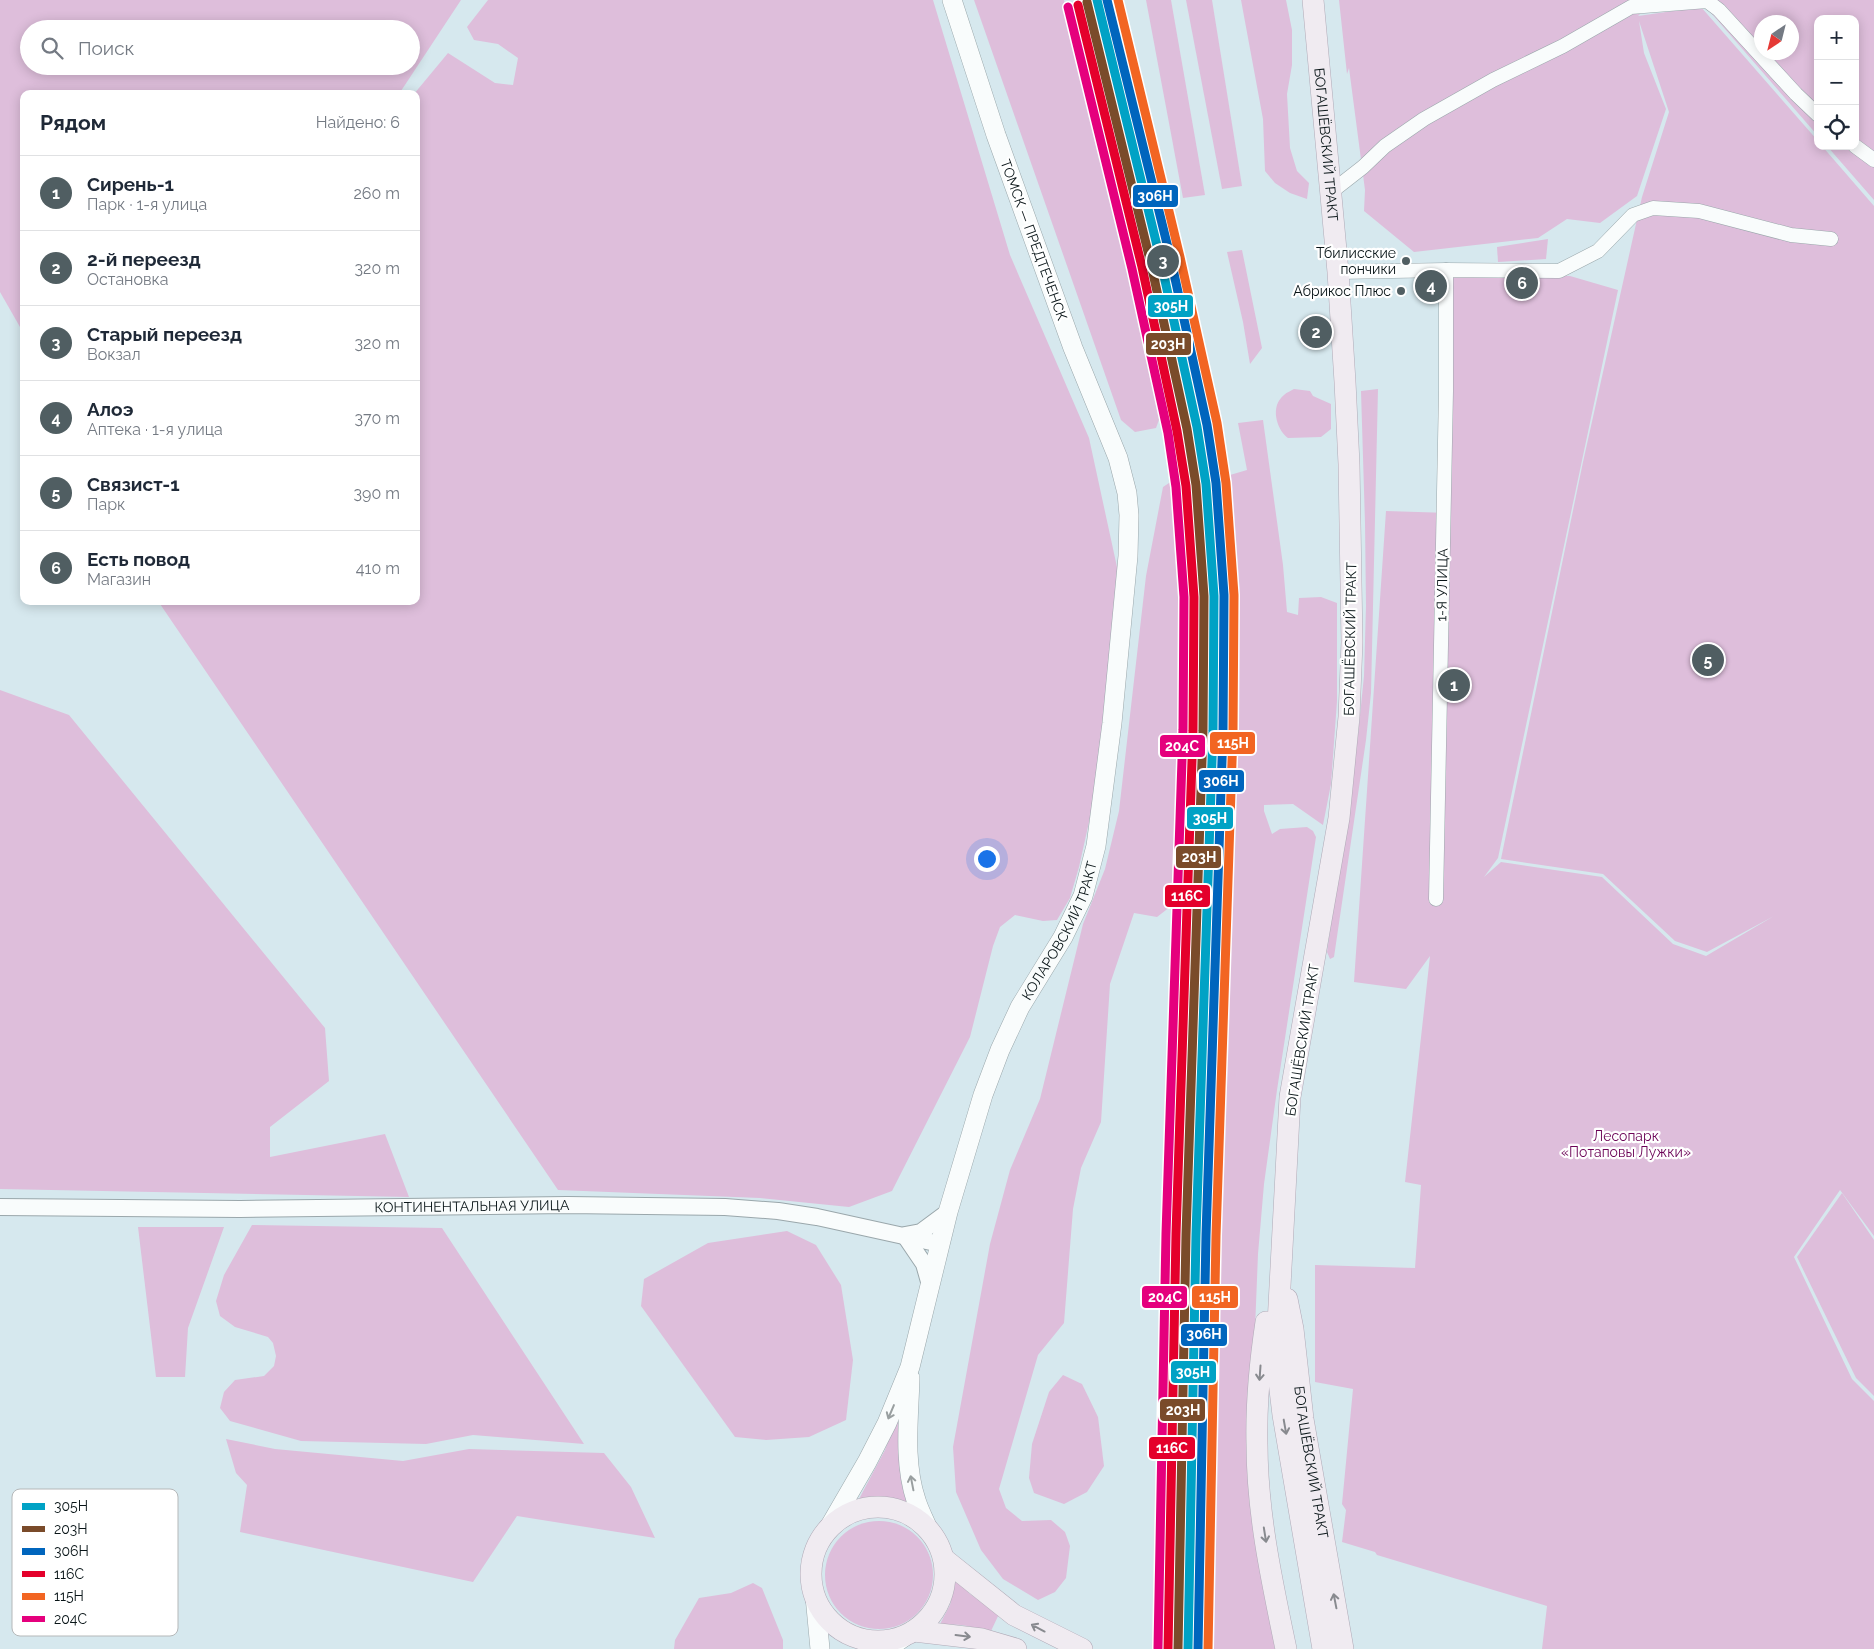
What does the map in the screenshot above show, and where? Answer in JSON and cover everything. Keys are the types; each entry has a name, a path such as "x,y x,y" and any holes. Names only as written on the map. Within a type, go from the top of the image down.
{"main road":[{"name":"ТОМСК — ПРЕДТЕЧЕНСК","path":"952,0 996,135 1073,348 1118,458 1124,478"},
{"name":"БОГАШЁВСКИЙ ТРАКТ","path":"1313,0 1338,272 1350,464 1351,693 1338,818 1290,1097 1277,1343 1282,1415 1323,1649"},
{"name":"КОЛАРОВСКИЙ ТРАКТ","path":"910,1367 948,1212 983,1095 1000,1050 1020,1007 1075,914 1083,896 1091,869 1096,846 1112,723 1128,556 1129,515 1124,478"},
{"name":"БОГАШЁВСКИЙ ТРАКТ","path":"1282,1274 1293,1329 1304,1429 1343,1649"},
{"path":"1282,1274 1272,1299 1266,1323 1260,1369 1257,1444 1264,1527 1286,1649"},
{"path":"910,1367 908,1444 910,1469 916,1499 928,1529"},
{"path":"820,1649 811,1574 815,1550 867,1462 887,1423 910,1367"},
{"path":"827,1530 844,1516 859,1510 876,1507 899,1510 920,1520 935,1538 944,1559 946,1571 943,1594 932,1615 909,1634 886,1649"},
{"path":"944,1559 1014,1615 1082,1649"},
{"path":"815,1596 826,1617 845,1633 868,1641 892,1640 909,1634 982,1639 1016,1649"}],"street":[{"path":"1331,192 1363,167 1385,146 1424,118 1453,101 1564,46 1631,7 1707,1 1719,10 1814,111"},
{"path":"1859,149 1874,160"},
{"path":"1338,272 1446,270 1559,271 1598,251 1633,215 1653,208 1699,211 1791,235 1831,239"},
{"name":"1-Я УЛИЦА","path":"1436,899 1446,391 1446,270"},
{"name":"КОНТИНЕНТАЛЬНАЯ УЛИЦА","path":"0,1207 249,1209 567,1205 725,1207 778,1211 818,1217 940,1244"},
{"path":"930,1285 924,1264 905,1236 921,1232 948,1212"}],"green space":[{"path":"0,0 461,0 420,62 420,20 20,20 20,75 412,75 402,90 20,90 20,327 0,292"},
{"path":"488,0 933,0 1010,255 1089,438 1117,567 1116,621 1091,813 1070,898 1057,920 1043,921 1015,915 1000,927 993,946 970,1037 892,1191 849,1207 760,1198 558,1190 161,605 420,605 420,90 417,90 448,53 495,83 513,85 518,58 498,44 474,40 467,27"},
{"path":"974,0 1064,0 1163,409 1156,428 1135,432 1121,420"},
{"path":"1146,0 1171,0 1205,195 1183,198"},
{"path":"1186,0 1212,0 1242,186 1222,189"},
{"path":"1241,0 1286,0 1292,30 1292,65 1287,94 1290,148 1297,171 1309,183 1307,199 1290,193 1275,183 1265,171 1263,119"},
{"name":"Лесопарк «Потаповы Лужки»","path":"1339,0 1874,0 1874,200 1830,150 1859,150 1859,15 1814,15 1814,131 1705,6 1643,11 1638,16 1701,7 1814,136 1814,150 1825,150 1874,206 1874,1236 1840,1190 1794,1257 1852,1379 1874,1401 1874,1649 1542,1649 1547,1606 1377,1555 1375,1552 1342,1542 1346,1510 1342,1504 1353,1389 1315,1382 1315,1265 1415,1268 1421,1185 1405,1182 1430,956 1406,989 1354,982 1386,511 1449,513 1451,273 1570,276 1618,290 1498,858 1484,877 1501,862 1602,877 1673,944 1706,956 1774,916 1707,952 1675,941 1603,874 1501,859 1583,462 1642,197 1669,112 1639,21 1644,53 1666,109 1637,196 1600,223 1567,219 1538,238 1414,252 1364,211 1365,190 1349,68 1347,74"},
{"path":"1548,239 1546,259 1498,262 1497,247"},
{"path":"1242,250 1262,348 1250,364 1243,322 1227,252"},
{"path":"1294,389 1310,391 1313,396 1331,404 1331,429 1321,437 1288,438 1280,429 1276,417 1277,405 1286,393"},
{"path":"1378,389 1371,693 1366,740 1334,957 1330,959 1327,952 1358,735 1364,676 1366,606 1361,391"},
{"path":"1263,420 1283,565 1287,612 1298,615 1299,598 1321,597 1337,603 1337,701 1331,784 1323,825 1293,804 1264,805 1264,811 1272,834 1280,829 1307,827 1313,831 1316,837 1277,1090 1264,1184 1258,1254 1249,1479 1275,1649 1203,1649 1208,1582 1204,1371 1214,908 1225,776 1223,769 1231,754 1224,745 1217,729 1225,719 1232,722 1235,640 1224,495 1230,475 1247,470 1238,423"},
{"path":"1172,481 1184,486 1185,524 1179,900 1157,917 1134,913 1110,984 1101,1122 1081,1168 1073,1209 1064,1323 1038,1355 999,1489 1006,1508 1022,1521 1051,1520 1065,1532 1070,1546 1066,1578 1055,1592 1038,1600 1003,1579 981,1550 956,1492 953,1447 990,1244 1010,1170 1040,1099 1083,924 1105,869 1119,811 1146,576 1163,487"},
{"path":"0,690 69,715 325,1028 329,1081 270,1127 270,1157 385,1134 409,1197 0,1189"},
{"path":"1842,1193 1874,1240 1874,1396 1856,1378 1797,1257"},
{"path":"252,1225 442,1228 584,1444 473,1435 426,1444 301,1441 230,1421 220,1408 224,1392 235,1380 264,1376 274,1366 276,1356 273,1343 268,1337 235,1327 220,1316 216,1301 224,1275"},
{"path":"138,1227 224,1227 188,1328 185,1377 156,1377"},
{"path":"787,1231 816,1245 841,1285 853,1360 846,1420 809,1437 766,1440 735,1437 641,1306 644,1279 708,1243"},
{"path":"1063,1375 1082,1384 1098,1417 1104,1466 1087,1492 1064,1504 1034,1493 1029,1478 1032,1444 1049,1392"},
{"path":"905,1391 913,1505 888,1498 859,1499 885,1450"},
{"path":"226,1439 275,1449 403,1461 469,1449 604,1453 631,1487 655,1538 517,1516 473,1582 240,1532 247,1485 236,1473"},
{"path":"879,1521 900,1525 917,1537 929,1554 933,1575 929,1596 917,1613 900,1625 879,1629 858,1625 841,1613 829,1596 825,1575 829,1554 841,1537 858,1525"},
{"path":"956,1580 970,1594 999,1614 991,1631 962,1625 940,1624 950,1605"},
{"path":"753,1583 762,1588 783,1640 783,1649 674,1649 675,1640 699,1598 731,1593"}],"transit line":[{"name":"305Н","path":"1097,0 1161,262 1197,427 1206,484 1214,596 1213,731 1196,1235 1188,1649"},
{"name":"306Н","path":"1107,0 1171,260 1207,425 1216,483 1224,595 1223,731 1206,1235 1198,1649"},
{"name":"115Н","path":"1118,0 1180,257 1217,423 1226,483 1234,595 1233,732 1216,1236 1208,1649"},
{"name":"203Н","path":"1087,2 1151,264 1187,429 1196,485 1204,596 1203,731 1186,1235 1178,1649"},
{"name":"116С","path":"1078,5 1142,267 1177,431 1186,486 1194,597 1193,731 1176,1234 1168,1649"},
{"name":"204С","path":"1068,7 1132,269 1168,433 1176,487 1184,597 1183,730 1166,1234 1158,1648"}],"place":[{"name":"Старый переезд","path":"1163,261"},
{"name":"Тбилисские пончики","path":"1406,261"},
{"name":"Есть повод","path":"1522,283"},
{"name":"Алоэ","path":"1431,286"},
{"name":"Абрикос Плюс","path":"1401,291"},
{"name":"2-й переезд","path":"1316,332"},
{"name":"Связист-1","path":"1708,660"},
{"name":"Сирень-1","path":"1454,685"}]}
